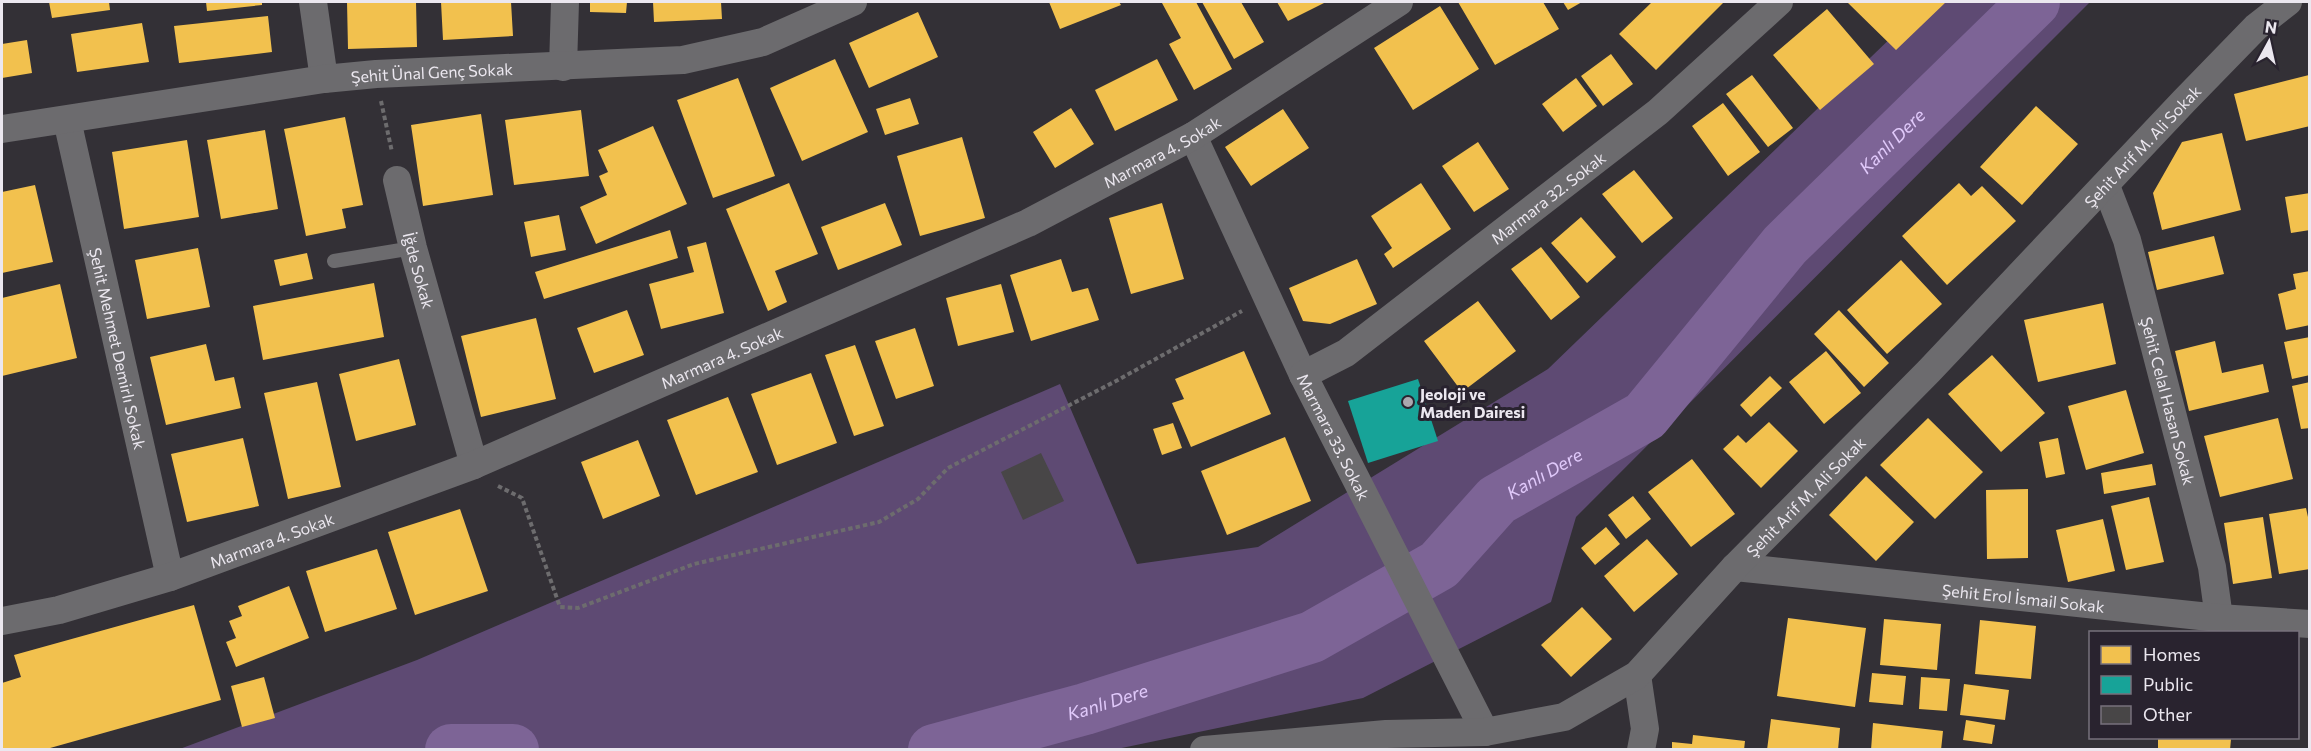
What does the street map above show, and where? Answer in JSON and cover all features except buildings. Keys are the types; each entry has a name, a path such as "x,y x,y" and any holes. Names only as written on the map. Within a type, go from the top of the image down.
{"street":[{"path":"313,2 324,80"},
{"path":"563,67 565,2"},
{"name":"Marmara 4. Sokak","path":"2,621 59,610 170,577 474,465 1028,223 1193,136 1397,2"},
{"name":"Marmara 32. Sokak","path":"1303,375 1346,353 1658,112 1779,2"},
{"name":"Şehit Arif M. Ali Sokak","path":"1204,750 1386,735 1485,732 1564,717 1637,675 1735,567 2106,186 2256,27 2288,2"},
{"name":"Şehit Ünal Genç Sokak","path":"2,129 376,74 683,60 763,42 839,5"},
{"name":"Şehit Mehmet Demirlı Sokak","path":"67,120 170,577"},
{"name":"Marmara 33. Sokak","path":"1193,136 1269,296 1303,375 1485,732"},
{"name":"İğde Sokak","path":"397,180 413,248 474,465"},
{"name":"Şehit Celal Hasan Sokak","path":"2106,186 2130,252 2212,567 2219,618"},
{"name":"Şehit Erol İsmail Sokak","path":"1735,567 2219,618 2310,624"},
{"path":"1637,675 1645,729 1641,750"}],"lane":[{"path":"334,261 413,248"}],"path":[{"path":"376,74 397,180"},
{"path":"474,465 503,490 522,498 560,607 578,608 694,564 879,522 918,499 948,468 1116,381 1269,296"}],"shaded area":[{"path":"1928,2 2090,2 1576,517 1551,602 1363,698 1112,750 177,750 417,660 1060,384 1137,564 1258,547 1548,369"}],"waterway":[{"name":"Kanlı Dere","path":"934,750 1085,709 1312,637 1439,565 1497,500 1645,416 1785,245 2034,2"},
{"name":"Kanlı Dere","path":"451,750 513,750"}],"place":[{"name":"Jeoloji ve Maden Dairesi","path":"1408,402"}]}
